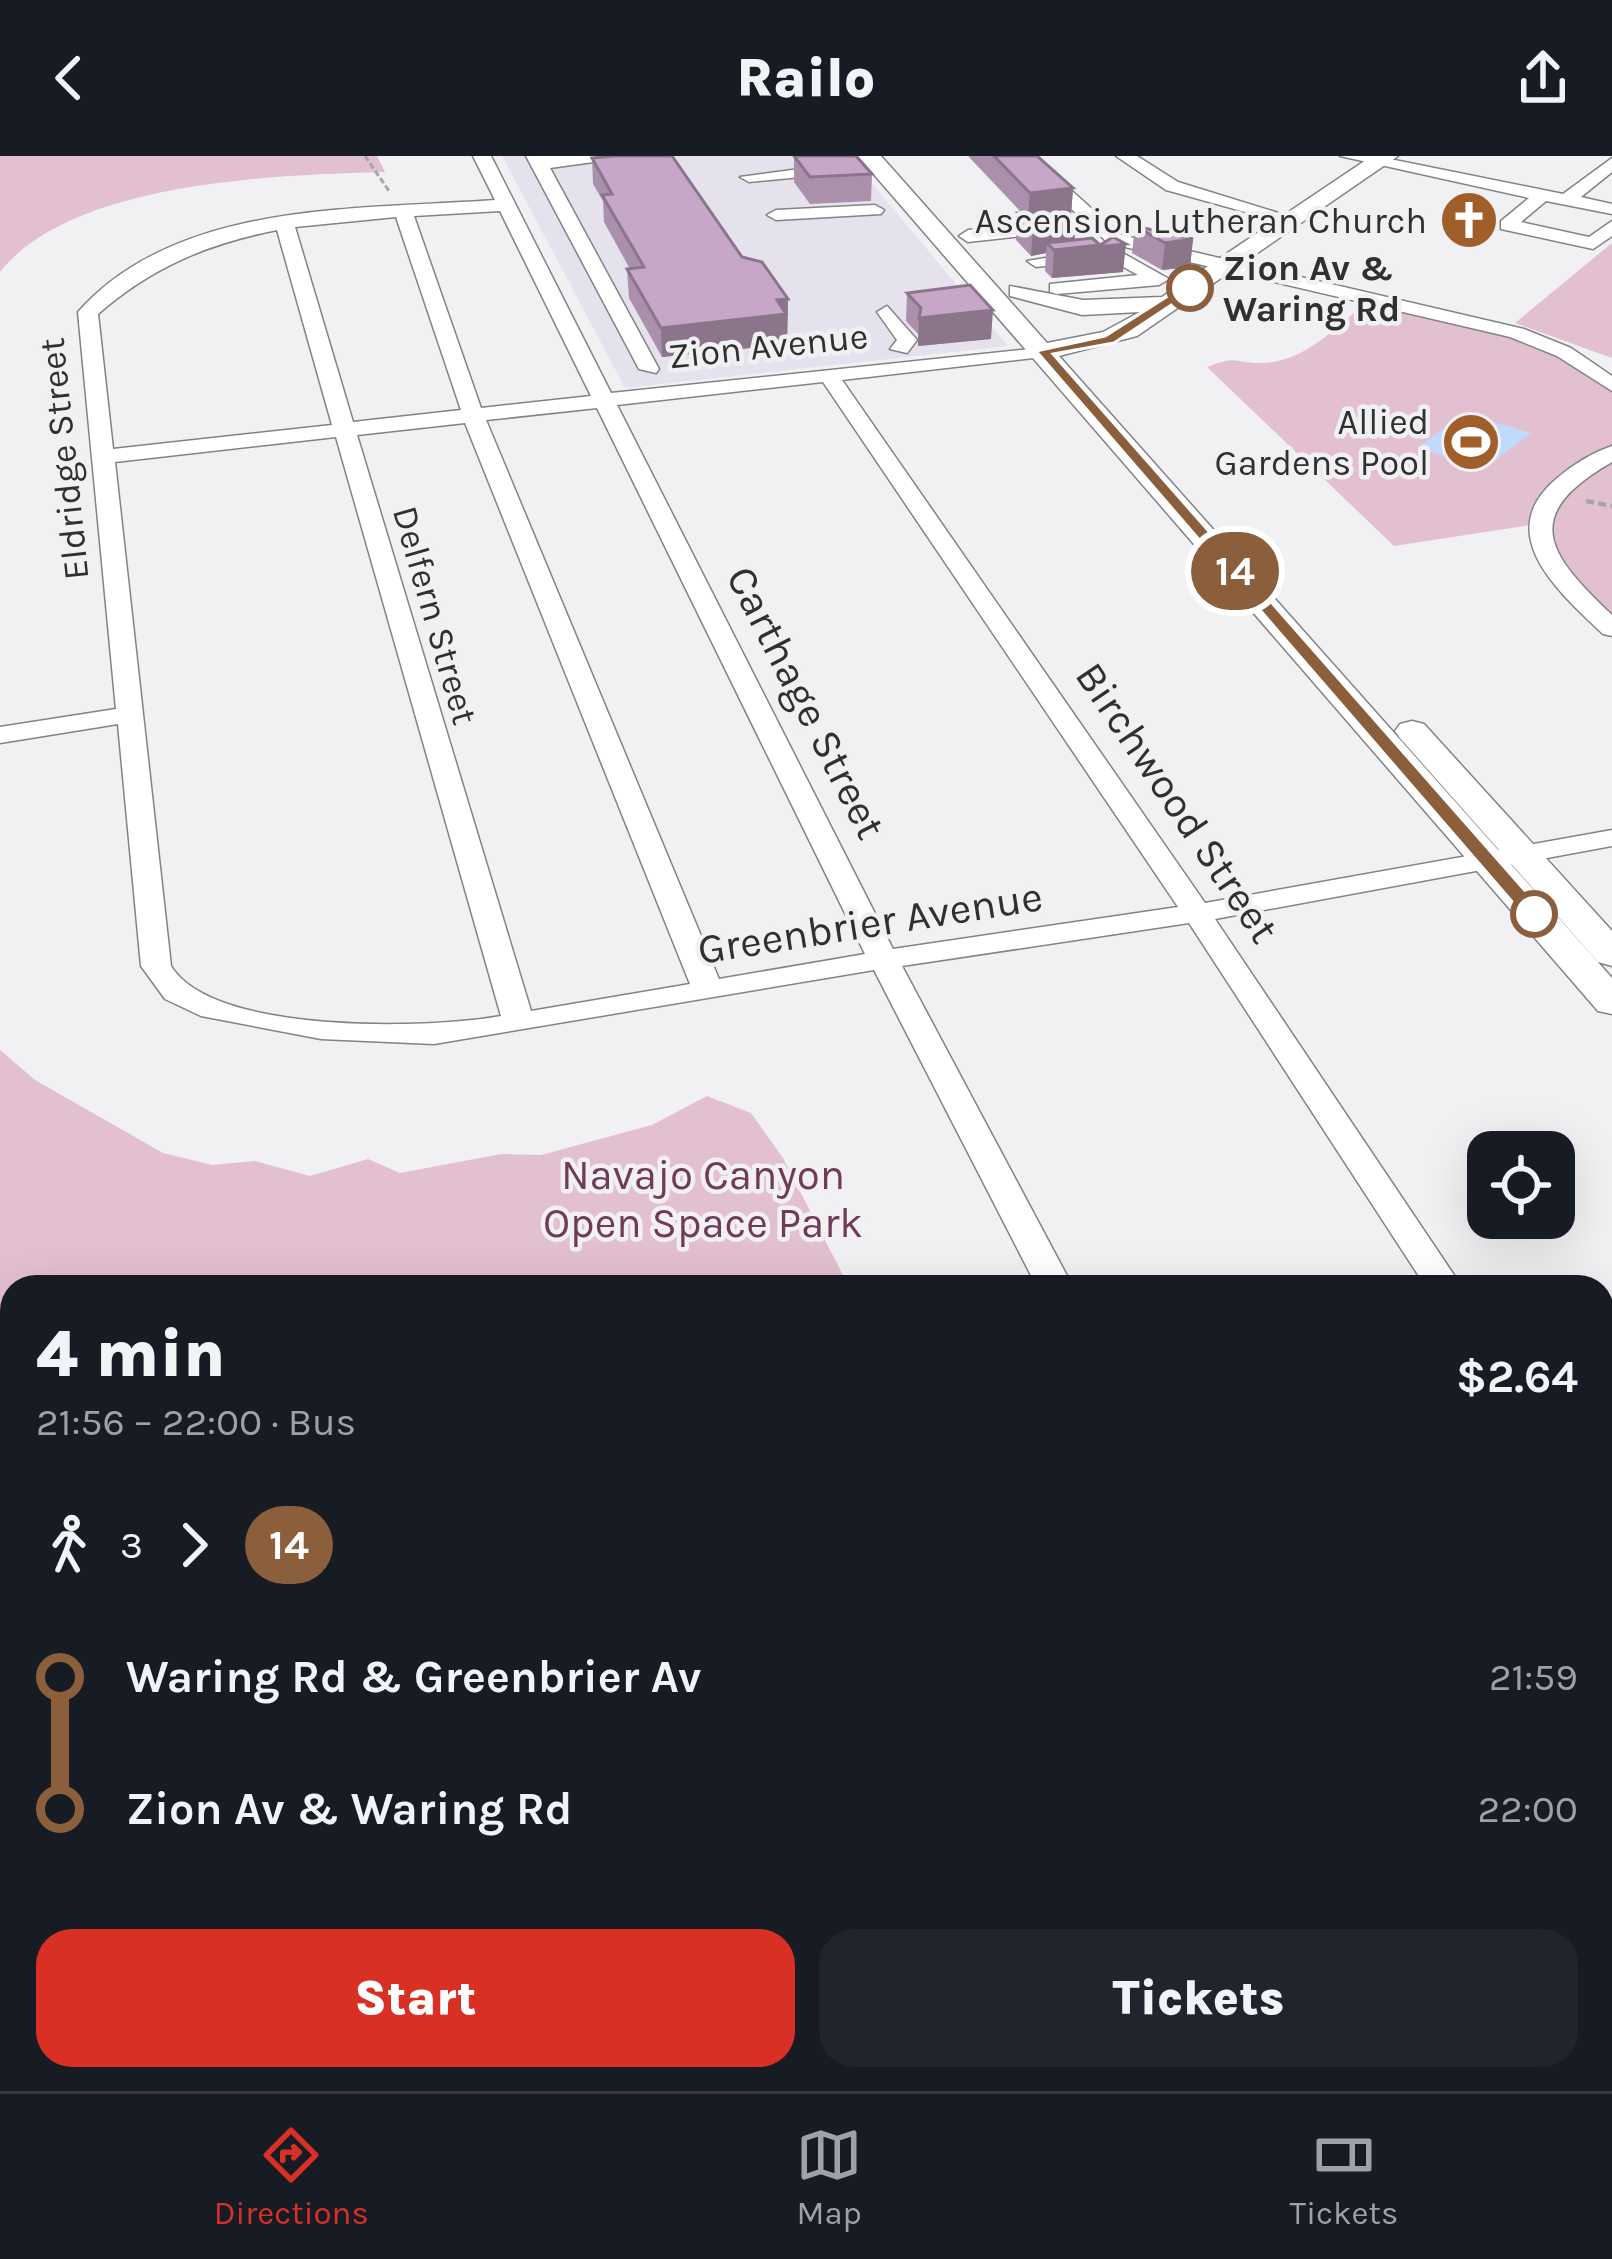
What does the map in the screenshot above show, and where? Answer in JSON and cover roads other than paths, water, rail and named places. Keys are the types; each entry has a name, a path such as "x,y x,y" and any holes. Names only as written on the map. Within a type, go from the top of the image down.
{"main road":[{"path":"897,156 1018,291 1056,350"},
{"name":"Zion Avenue","path":"1056,350 1109,340 1383,159"},
{"path":"859,162 1056,350 1503,855 1612,1002"},
{"path":"1018,291 1105,310 1173,300"},
{"path":"1503,855 1612,954"}],"street":[{"name":"Carthage Street","path":"482,156 1049,1275"},
{"path":"628,156 537,160 650,369"},
{"path":"1023,156 1115,239"},
{"path":"1125,156 1172,186 1292,220"},
{"path":"1349,156 1383,159 1568,199 1611,221 1593,243 1507,225 1543,195"},
{"path":"749,177 859,162"},
{"path":"1568,199 1612,163"},
{"name":"Eldridge Street","path":"156,965 88,312 201,239 285,226 506,205"},
{"path":"776,215 875,210"},
{"path":"404,214 473,415 708,990"},
{"path":"968,236 1096,223"},
{"name":"Delfern Street","path":"285,226 519,1024"},
{"path":"1011,232 1060,234 1083,242 1115,239 1539,340 1612,385"},
{"path":"1036,261 1112,253 1159,279 1057,288"},
{"path":"887,312 907,340 901,349"},
{"name":"Zion Avenue","path":"104,457 1056,350"},
{"name":"Birchwood Street","path":"828,374 1197,914 1436,1275"},
{"path":"1612,453 1570,474 1543,502 1538,519 1540,548 1554,575 1612,629"},
{"path":"0,734 127,715"},
{"name":"Greenbrier Avenue","path":"156,965 166,985 183,998 221,1012 397,1035 519,1024 887,959 1197,914 1612,838"}],"water":[{"name":"Allied Gardens Pool","path":"1453,422 1505,437 1489,429 1497,423 1531,433 1485,468 1417,448"}],"place":[{"name":"Ascension Lutheran Church","path":"1469,220"},
{"name":"Zion Av & Waring Rd","path":"1190,288"},
{"name":"Allied Gardens Pool","path":"1471,442"}],"park label":[{"name":"Navajo Canyon Open Space Park","path":"703,1198"}]}
